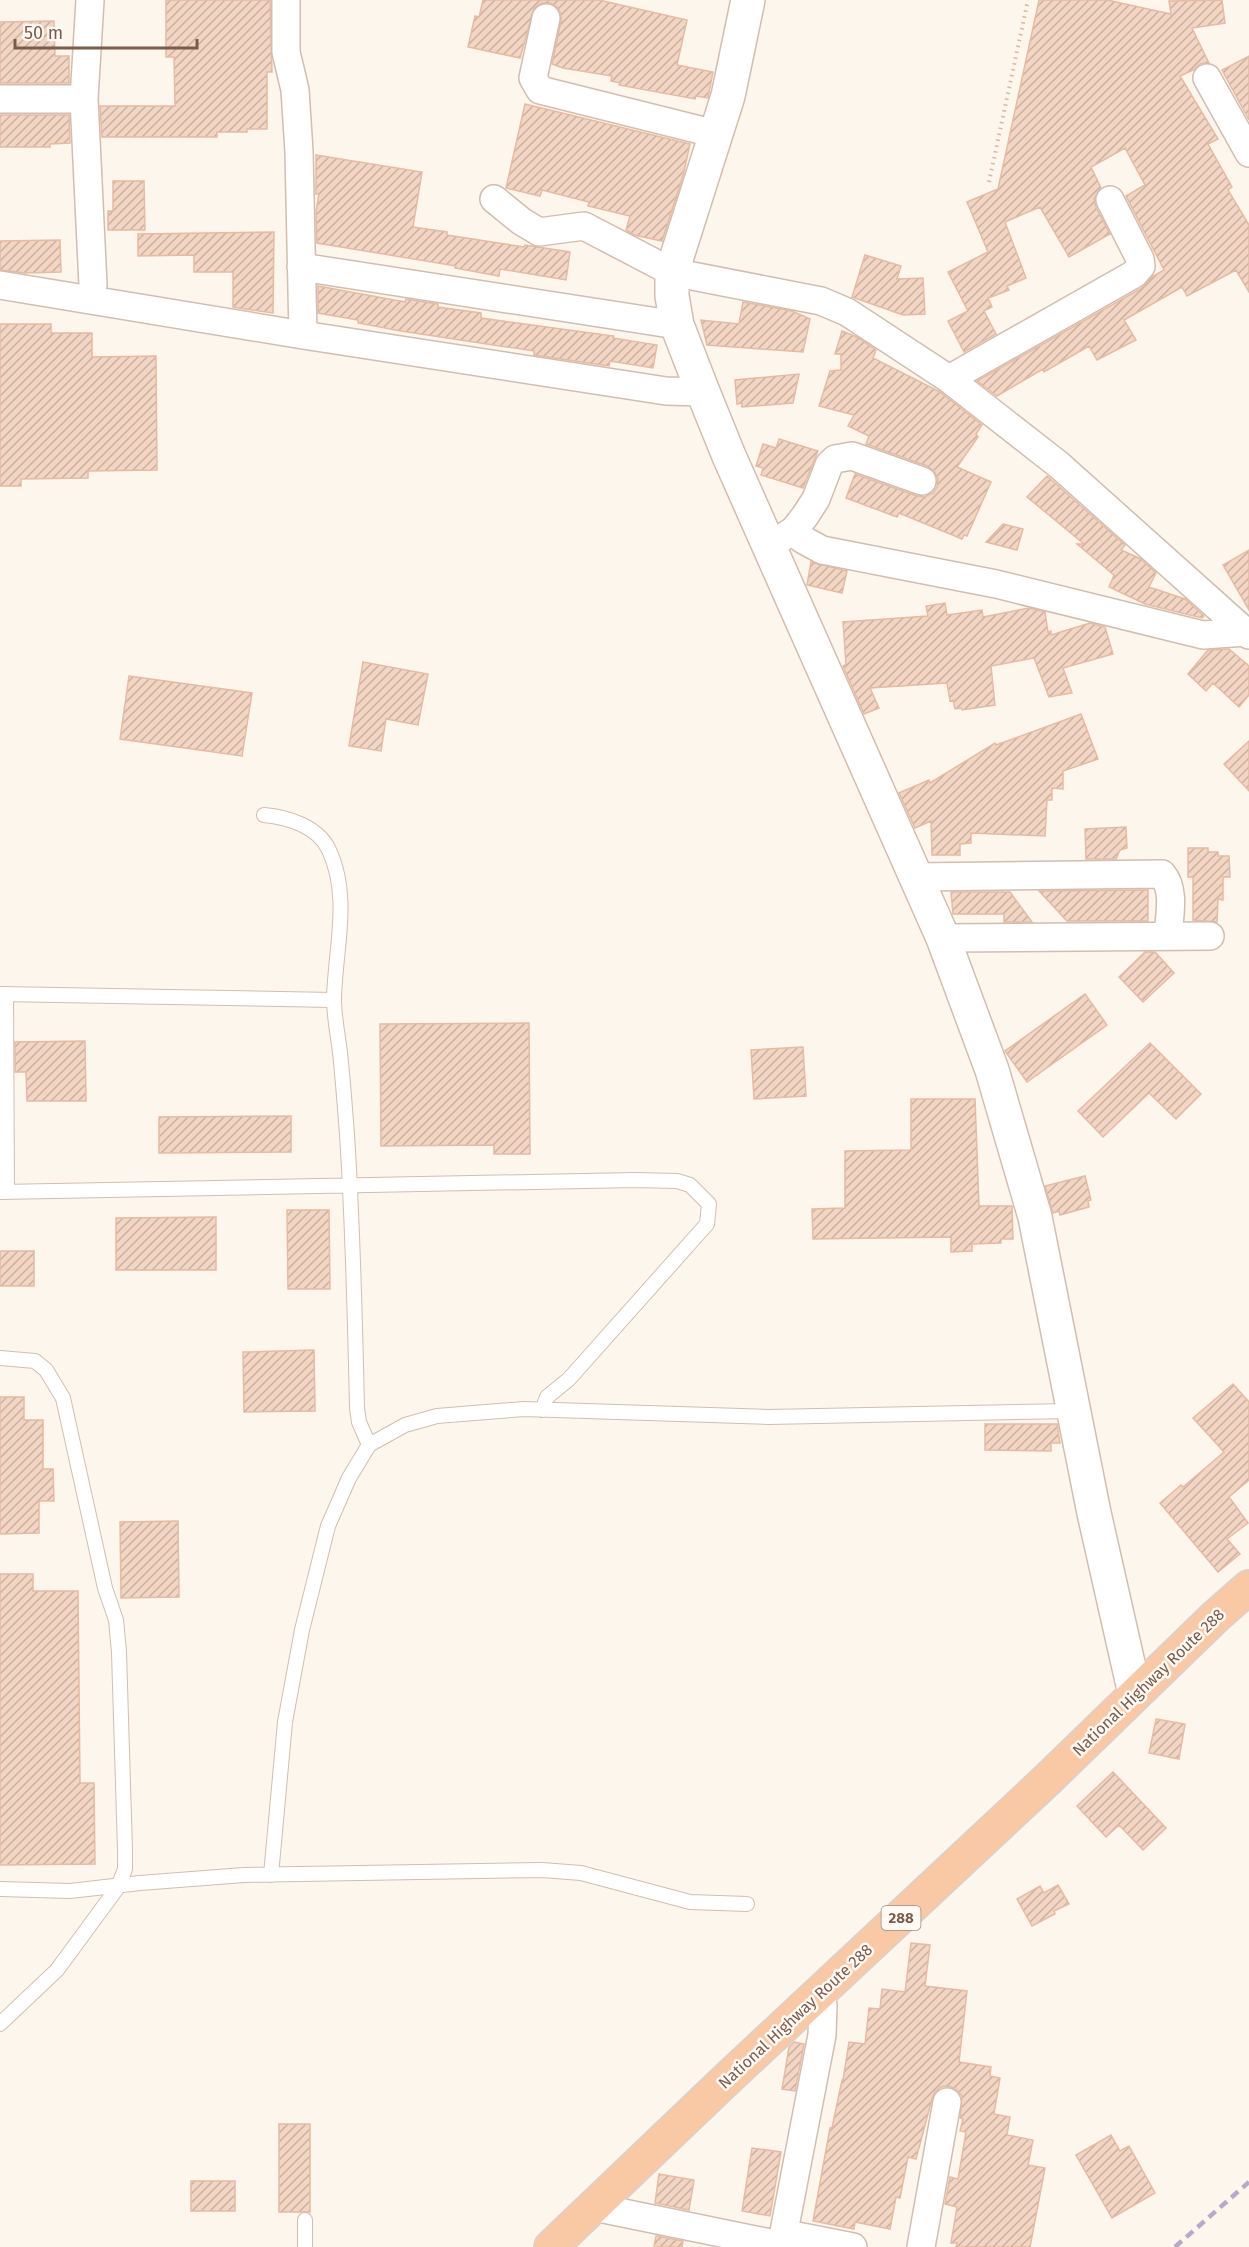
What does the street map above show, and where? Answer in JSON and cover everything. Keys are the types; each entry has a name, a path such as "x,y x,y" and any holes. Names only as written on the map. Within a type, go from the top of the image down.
{"highway":[{"name":"National Highway Route 288","path":"551,2247 1040,1787 1135,1694 1248,1591"}],"street":[{"path":"90,0 84,99 93,285"},
{"path":"286,0 286,52 295,90 299,152 303,335"},
{"path":"748,0 728,96 672,272 672,296 677,325 703,392 781,538 916,877 943,939 992,1070 1035,1217 1094,1513 1135,1694"},
{"path":"546,18 533,78 540,90 716,134"},
{"path":"1208,78 1249,153"},
{"path":"0,99 84,99"},
{"path":"494,199 539,232 584,226 672,272 821,301 847,312 948,379 1059,465 1248,634"},
{"path":"948,379 1134,274 1141,266 1140,259 1110,200"},
{"path":"301,267 677,325"},
{"path":"0,285 666,391 703,392"},
{"path":"781,538 816,499 830,465 835,459 852,456 922,481"},
{"path":"781,538 802,539 822,550 996,585 1203,635 1248,634"},
{"path":"916,877 1162,874 1168,881 1170,890 1168,936"},
{"path":"943,939 1210,936"},
{"path":"782,2243 822,2035 823,2005 819,1994"},
{"path":"921,2247 947,2102"},
{"path":"594,2207 770,2243 782,2243 797,2236 854,2247"}],"lane":[{"path":"264,815 281,817 305,827 321,838 329,850 337,879 342,911 334,1000 344,1091 350,1185 357,1408 359,1422 369,1445"},
{"path":"334,1000 3,994 4,1192 677,1181 690,1185 708,1204 707,1224 569,1379 548,1397 542,1410"},
{"path":"0,1358 35,1361 46,1370 63,1398 105,1588 116,1620 125,1850 125,1869 118,1887 57,1970 0,2024"},
{"path":"271,1875 285,1722 302,1630 328,1526 349,1478 369,1445 405,1425 437,1416 542,1410 768,1417 1073,1411"},
{"path":"0,1888 70,1891 140,1883 271,1875 542,1870 581,1873 690,1902 747,1904"},
{"path":"305,2220 305,2247"}],"path":[{"path":"989,182 1028,0"}],"building":[{"path":"166,0 270,0 272,72 267,72 267,129 217,132 217,137 102,137 100,106 175,106 174,57 166,57"},
{"path":"483,0 599,0 687,20 677,65 713,72 708,98 696,96 695,99 619,85 620,83 611,81 612,76 552,64 561,14 557,7 550,3 542,3 534,8 520,58 468,47 475,16 479,17"},
{"path":"1039,0 1107,0 1171,14 1169,1 1222,0 1225,23 1192,28 1209,63 1200,64 1180,76 1218,139 1208,144 1232,187 1228,190 1249,225 1249,292 1236,270 1187,296 1182,287 1124,320 1136,340 1097,360 1089,346 997,396 977,381 1142,288 1153,276 1164,270 1126,196 1145,185 1125,148 1091,167 1101,188 1094,199 1096,207 1110,234 1069,257 1040,207 1005,222 1026,278 1007,286 1009,290 988,298 992,307 984,311 996,334 964,352 948,321 968,311 948,272 988,252 967,202 998,189"},
{"path":"54,21 55,56 69,56 69,83 0,83 0,22"},
{"path":"1249,56 1249,120 1222,70"},
{"path":"525,104 690,144 683,176 662,241 634,235 626,230 630,216 588,206 589,202 542,190 540,196 506,188"},
{"path":"0,115 69,115 70,143 50,144 50,147 0,147"},
{"path":"316,155 422,172 413,227 447,232 447,235 570,252 566,280 500,269 499,276 455,268 456,266 317,243 316,211 319,194 316,194"},
{"path":"113,181 144,181 145,230 108,230 108,211 113,211"},
{"path":"274,232 273,313 233,307 233,272 194,272 194,255 138,256 138,234"},
{"path":"60,240 61,272 25,273 0,270 0,241"},
{"path":"865,255 901,266 897,279 923,278 925,314 903,315 852,297"},
{"path":"318,286 405,302 406,299 438,304 438,307 481,313 481,318 614,336 613,338 657,345 653,368 610,361 609,366 534,355 534,351 358,323 358,320 318,313"},
{"path":"743,302 792,311 810,319 803,352 707,345 701,320 739,324"},
{"path":"0,324 51,324 51,333 92,333 92,357 156,356 157,470 88,471 88,478 21,479 21,486 0,486"},
{"path":"842,331 857,337 876,350 873,358 940,392 982,425 976,434 978,437 957,467 991,482 967,536 964,535 962,539 899,513 897,517 846,498 855,474 924,497 933,493 938,479 934,471 927,466 866,444 869,436 848,426 854,415 819,406 830,371 841,370 841,354 835,354"},
{"path":"799,374 793,403 742,407 742,403 737,404 735,380"},
{"path":"779,439 818,451 803,488 761,475 763,468 756,466 763,444 776,448"},
{"path":"1047,476 1125,545 1121,550 1141,559 1156,573 1149,587 1185,599 1204,616 1202,618 1145,604 1109,587 1114,575 1077,544 1084,544 1027,497"},
{"path":"1003,524 1023,529 1017,550 986,542"},
{"path":"1249,550 1249,610 1223,565"},
{"path":"811,562 847,571 842,593 807,585"},
{"path":"945,603 947,615 982,610 983,617 1029,608 1045,612 1048,632 1051,631 1051,635 1090,623 1105,627 1113,654 1063,668 1072,693 1049,697 1034,658 991,666 995,705 955,709 953,700 950,701 947,683 870,688 879,708 864,714 843,666 846,664 843,622 928,616 926,606"},
{"path":"1229,649 1249,666 1249,695 1239,707 1213,683 1206,691 1188,674 1208,650"},
{"path":"363,662 428,674 418,725 386,719 381,751 349,746"},
{"path":"129,676 252,693 242,756 120,739"},
{"path":"1081,714 1098,759 1063,771 1063,789 1052,788 1052,800 1047,800 1045,836 971,833 971,843 960,844 960,855 932,855 931,821 915,828 899,793 929,780 930,783 995,743 996,745"},
{"path":"1249,741 1249,791 1224,764"},
{"path":"1126,827 1127,848 1120,850 1116,859 1086,859 1085,829"},
{"path":"1188,848 1208,848 1208,852 1218,852 1218,856 1229,856 1230,877 1223,877 1223,900 1218,899 1217,922 1193,920 1193,877 1188,877"},
{"path":"1148,890 1148,921 1067,921 1039,891"},
{"path":"951,892 1010,892 1032,922 1004,922 1004,914 953,914"},
{"path":"1145,952 1155,952 1174,973 1143,1002 1119,977"},
{"path":"1085,994 1107,1025 1027,1082 1005,1051"},
{"path":"529,1023 530,1154 494,1154 494,1145 381,1146 380,1024"},
{"path":"85,1041 86,1101 27,1101 26,1072 15,1072 15,1042"},
{"path":"1150,1043 1201,1094 1176,1119 1149,1093 1103,1137 1078,1111"},
{"path":"803,1047 806,1096 754,1099 751,1050"},
{"path":"911,1099 975,1099 979,1206 1012,1206 1013,1239 1001,1239 1001,1243 972,1244 972,1251 951,1252 951,1237 813,1239 812,1209 845,1208 845,1151 911,1150"},
{"path":"291,1116 291,1152 159,1153 159,1117"},
{"path":"1085,1176 1091,1200 1088,1201 1089,1207 1060,1215 1059,1211 1053,1213 1045,1186"},
{"path":"287,1210 329,1210 330,1289 288,1289"},
{"path":"216,1217 216,1270 116,1270 116,1218"},
{"path":"0,1251 34,1251 34,1286 0,1286"},
{"path":"314,1350 315,1411 244,1412 243,1352"},
{"path":"1233,1384 1249,1402 1249,1480 1229,1497 1248,1523 1227,1539 1240,1554 1218,1572 1160,1503 1181,1485 1183,1487 1224,1452 1193,1418"},
{"path":"0,1397 24,1397 24,1420 43,1420 43,1469 53,1469 54,1501 39,1501 39,1533 0,1534"},
{"path":"985,1424 1057,1424 1060,1443 1051,1443 1051,1451 985,1450"},
{"path":"178,1521 179,1597 121,1598 120,1522"},
{"path":"0,1574 33,1574 33,1591 78,1591 80,1783 94,1783 95,1864 0,1865"},
{"path":"1156,1719 1185,1724 1179,1759 1149,1753"},
{"path":"1113,1772 1166,1828 1143,1850 1119,1825 1106,1837 1077,1806"},
{"path":"1058,1885 1069,1904 1032,1926 1017,1899 1040,1886 1044,1893"},
{"path":"911,1943 930,1945 925,1986 967,1991 959,2062 991,2067 990,2076 1000,2078 994,2114 1010,2117 1007,2135 1033,2140 1028,2165 1045,2168 1030,2247 956,2247 957,2243 951,2243 957,2207 945,2204 950,2177 958,2179 966,2132 960,2131 963,2119 960,2118 962,2096 949,2086 941,2087 935,2092 916,2159 908,2157 900,2198 896,2197 890,2229 855,2222 854,2229 813,2221 849,2042 865,2044 869,2008 880,2009 882,1989 905,1992"},
{"path":"794,2042 804,2044 795,2091 782,2089 789,2047"},
{"path":"279,2124 310,2124 310,2212 279,2212"},
{"path":"1111,2135 1120,2151 1129,2146 1155,2193 1112,2218 1076,2155"},
{"path":"752,2148 781,2152 770,2216 742,2211"},
{"path":"659,2174 694,2180 689,2210 655,2203"},
{"path":"191,2181 235,2181 235,2211 191,2211"},
{"path":"656,2236 683,2241 682,2247 654,2247"}],"railway":[{"path":"1175,2247 1249,2182"}]}
